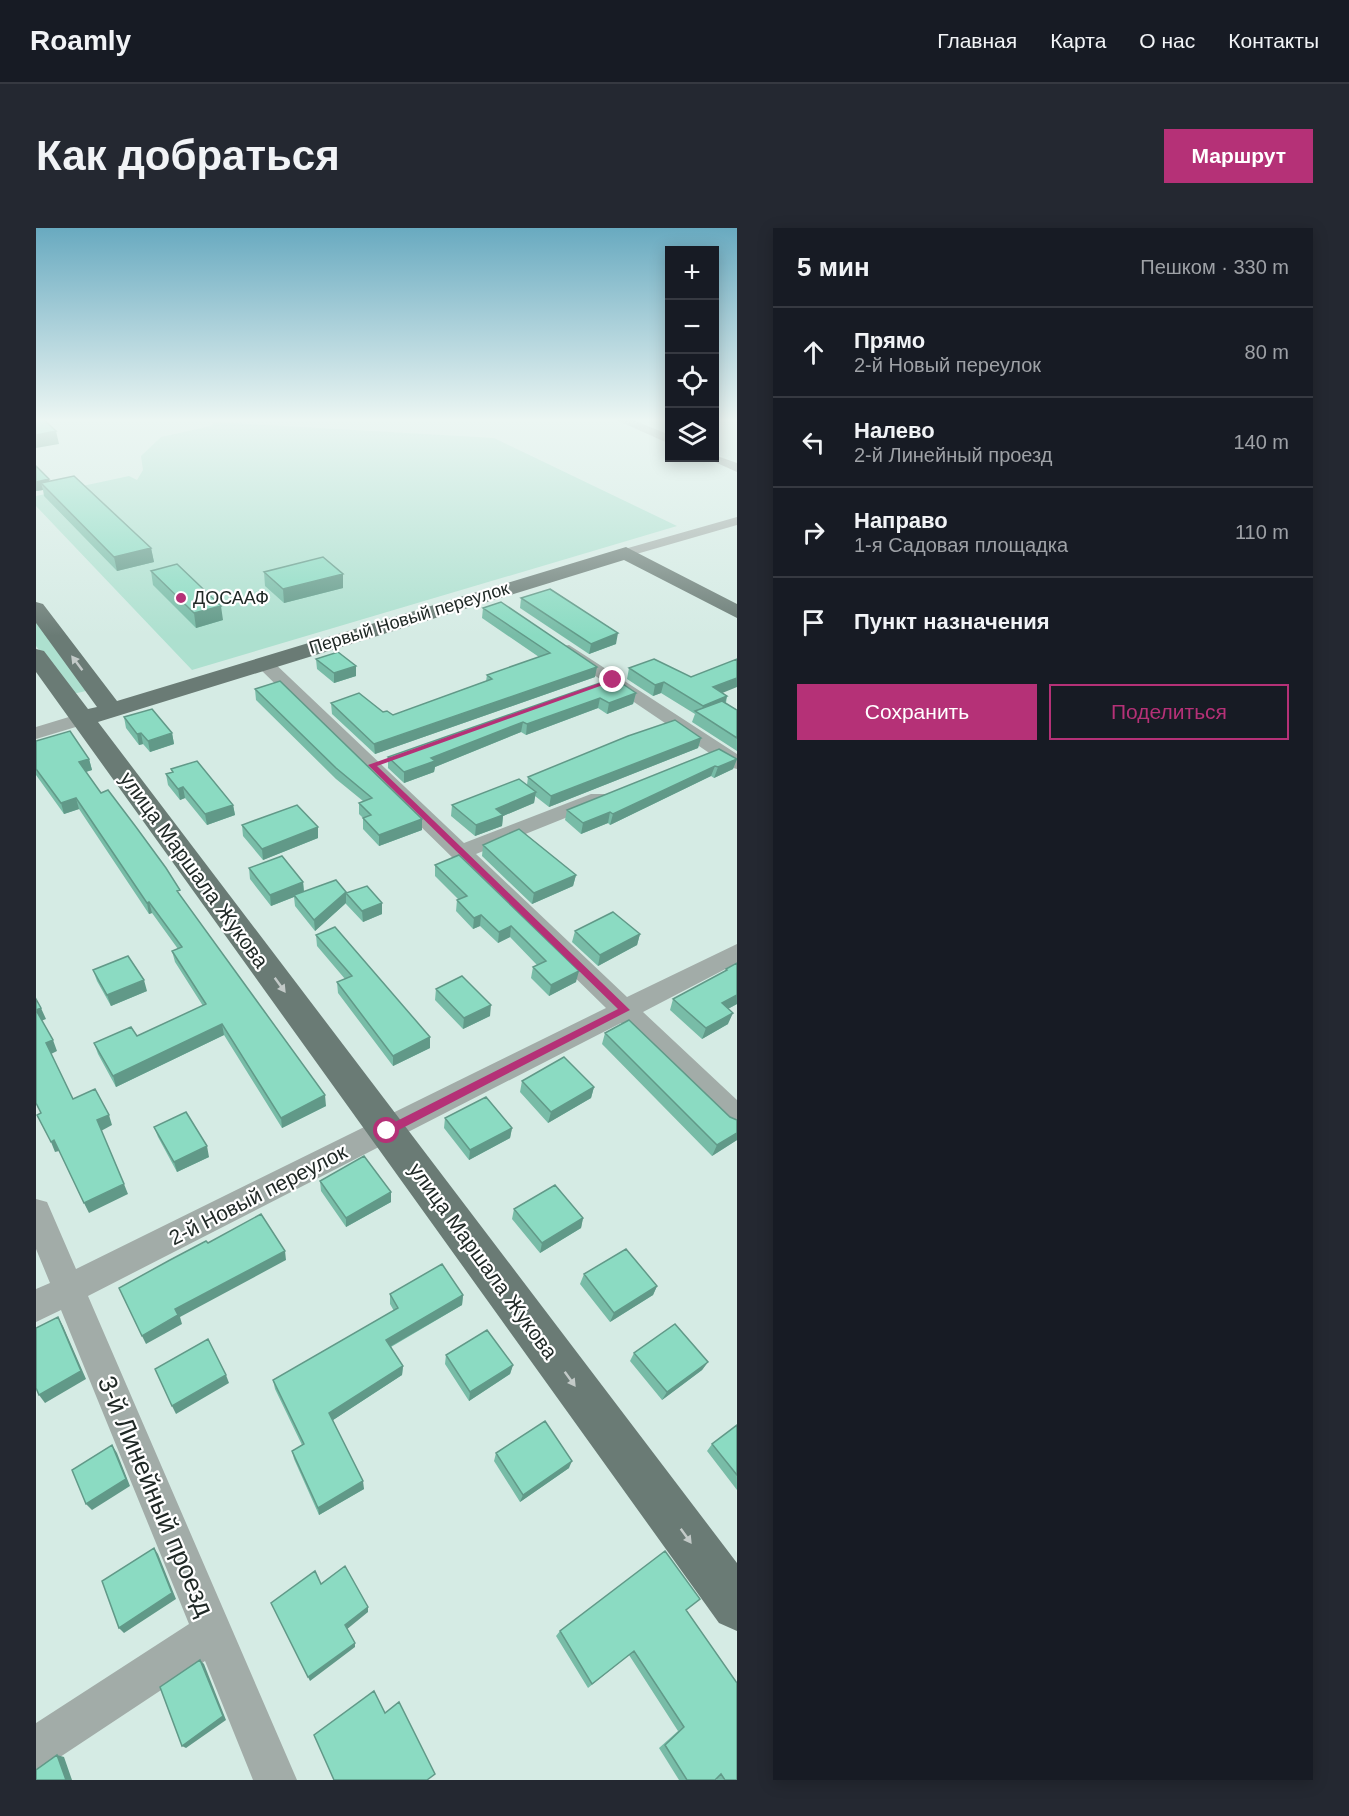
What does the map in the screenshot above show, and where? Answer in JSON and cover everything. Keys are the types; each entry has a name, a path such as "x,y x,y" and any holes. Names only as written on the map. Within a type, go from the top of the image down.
{"main road":[{"name":"Первый Новый переулок","path":"97,714 626,553"},
{"path":"626,553 737,612"},
{"name":"улица Маршала Жукова","path":"36,608 97,714 387,1131 737,1605"},
{"name":"улица Маршала Жукова","path":"36,656 97,714"}],"street":[{"name":"Первый Новый переулок","path":"626,553 737,521"},
{"path":"487,594 506,607"},
{"path":"555,640 737,763"},
{"path":"264,663 737,1118"},
{"path":"591,688 613,680"},
{"path":"36,732 97,714"},
{"path":"695,759 717,750"},
{"path":"371,765 393,758"},
{"path":"461,852 617,790"},
{"name":"2-й Новый переулок","path":"36,1306 737,953"},
{"name":"3-й Линейный проезд","path":"36,1212 275,1780"},
{"path":"36,1748 213,1632"}],"green space":[{"path":"57,491 605,491 677,526 192,670 36,506 36,496"},
{"path":"36,619 90,690 73,694 36,646"}],"building":[{"path":"49,491 90,491 151,548 114,557"},
{"path":"323,557 343,574 283,589 264,572"},
{"path":"177,564 221,606 194,613 151,571"},
{"path":"550,589 618,633 591,644 521,598"},
{"path":"501,602 597,667 374,744 331,703 359,693 383,712 387,711 393,715 492,679 487,675 550,653 483,608"},
{"path":"338,652 356,666 334,673 316,659"},
{"path":"654,659 691,677 737,659 737,678 713,687 727,696 703,706 664,682 655,685 629,668"},
{"path":"614,678 636,693 609,703 600,698 527,724 523,722 431,758 435,761 404,772 388,757"},
{"path":"280,681 422,819 379,835 363,818 371,815 359,803 372,798 336,768 255,689"},
{"path":"722,701 737,710 737,738 695,711"},
{"path":"152,709 172,733 148,741 141,733 137,734 124,717"},
{"path":"675,720 701,738 551,796 528,777 628,736"},
{"path":"70,731 89,759 79,762 101,793 108,790 136,827 180,890 177,891 325,1095 281,1118 222,1024 113,1076 94,1043 131,1027 137,1036 206,1004 172,951 182,947 149,902 147,903 76,798 61,803 36,769 36,741"},
{"path":"719,749 737,759 718,767 715,766 613,814 610,812 583,823 567,810"},
{"path":"197,761 233,805 205,814 183,787 178,789 166,774 173,772 171,769"},
{"path":"519,779 536,792 496,809 503,815 476,825 452,805"},
{"path":"297,805 318,827 262,849 242,825"},
{"path":"519,829 576,875 534,893 483,845"},
{"path":"459,855 579,971 551,985 533,967 546,961 511,926 499,932 481,915 474,918 457,900 467,896 435,865"},
{"path":"282,856 303,882 270,895 249,868"},
{"path":"336,880 346,892 314,920 294,895"},
{"path":"367,886 382,903 362,911 346,893"},
{"path":"613,912 640,934 600,955 575,931"},
{"path":"335,927 430,1037 393,1056 337,982 352,976 316,935"},
{"path":"128,956 144,980 107,995 93,970"},
{"path":"737,963 737,995 722,1003 733,1013 706,1028 673,999 727,970"},
{"path":"462,976 491,1005 464,1018 436,989"},
{"path":"36,999 41,1008 36,1010"},
{"path":"36,1010 53,1040 46,1043 73,1099 95,1089 109,1115 97,1120 124,1184 84,1203 54,1140 51,1142 37,1115 41,1113 36,1103"},
{"path":"629,1020 730,1117 737,1120 737,1133 717,1145 605,1033"},
{"path":"564,1057 594,1087 551,1112 522,1081"},
{"path":"486,1097 512,1128 470,1150 445,1118"},
{"path":"186,1112 207,1146 174,1162 154,1127"},
{"path":"364,1156 391,1192 346,1218 320,1181"},
{"path":"555,1185 583,1218 542,1243 514,1209"},
{"path":"261,1214 285,1251 175,1309 178,1315 142,1336 119,1288"},
{"path":"626,1249 657,1286 614,1313 584,1274"},
{"path":"442,1264 463,1295 386,1340 403,1366 329,1413 363,1481 318,1508 292,1451 304,1444 273,1380 398,1308 390,1294"},
{"path":"58,1317 81,1371 39,1395 36,1388 36,1328"},
{"path":"675,1324 708,1362 667,1392 634,1353"},
{"path":"487,1330 513,1365 470,1392 446,1355"},
{"path":"208,1339 226,1375 172,1406 155,1369"},
{"path":"545,1421 572,1461 523,1495 496,1453"},
{"path":"737,1425 737,1475 712,1444"},
{"path":"112,1445 126,1479 86,1504 72,1470"},
{"path":"154,1548 172,1593 119,1628 102,1581"},
{"path":"665,1551 700,1599 686,1610 737,1683 737,1780 725,1780 721,1774 715,1780 687,1780 665,1745 684,1727 634,1651 592,1684 560,1631"},
{"path":"345,1566 368,1607 345,1625 355,1643 308,1677 271,1603 315,1571 321,1584"},
{"path":"200,1660 223,1716 182,1746 160,1687"},
{"path":"374,1691 385,1713 399,1702 435,1774 427,1780 334,1780 314,1735"},
{"path":"57,1755 66,1780 36,1780 36,1770"}],"place":[{"name":"ДОСААФ","path":"181,598"}],"route":[{"path":"387,1131 625,1010 371,765 613,680"}]}
